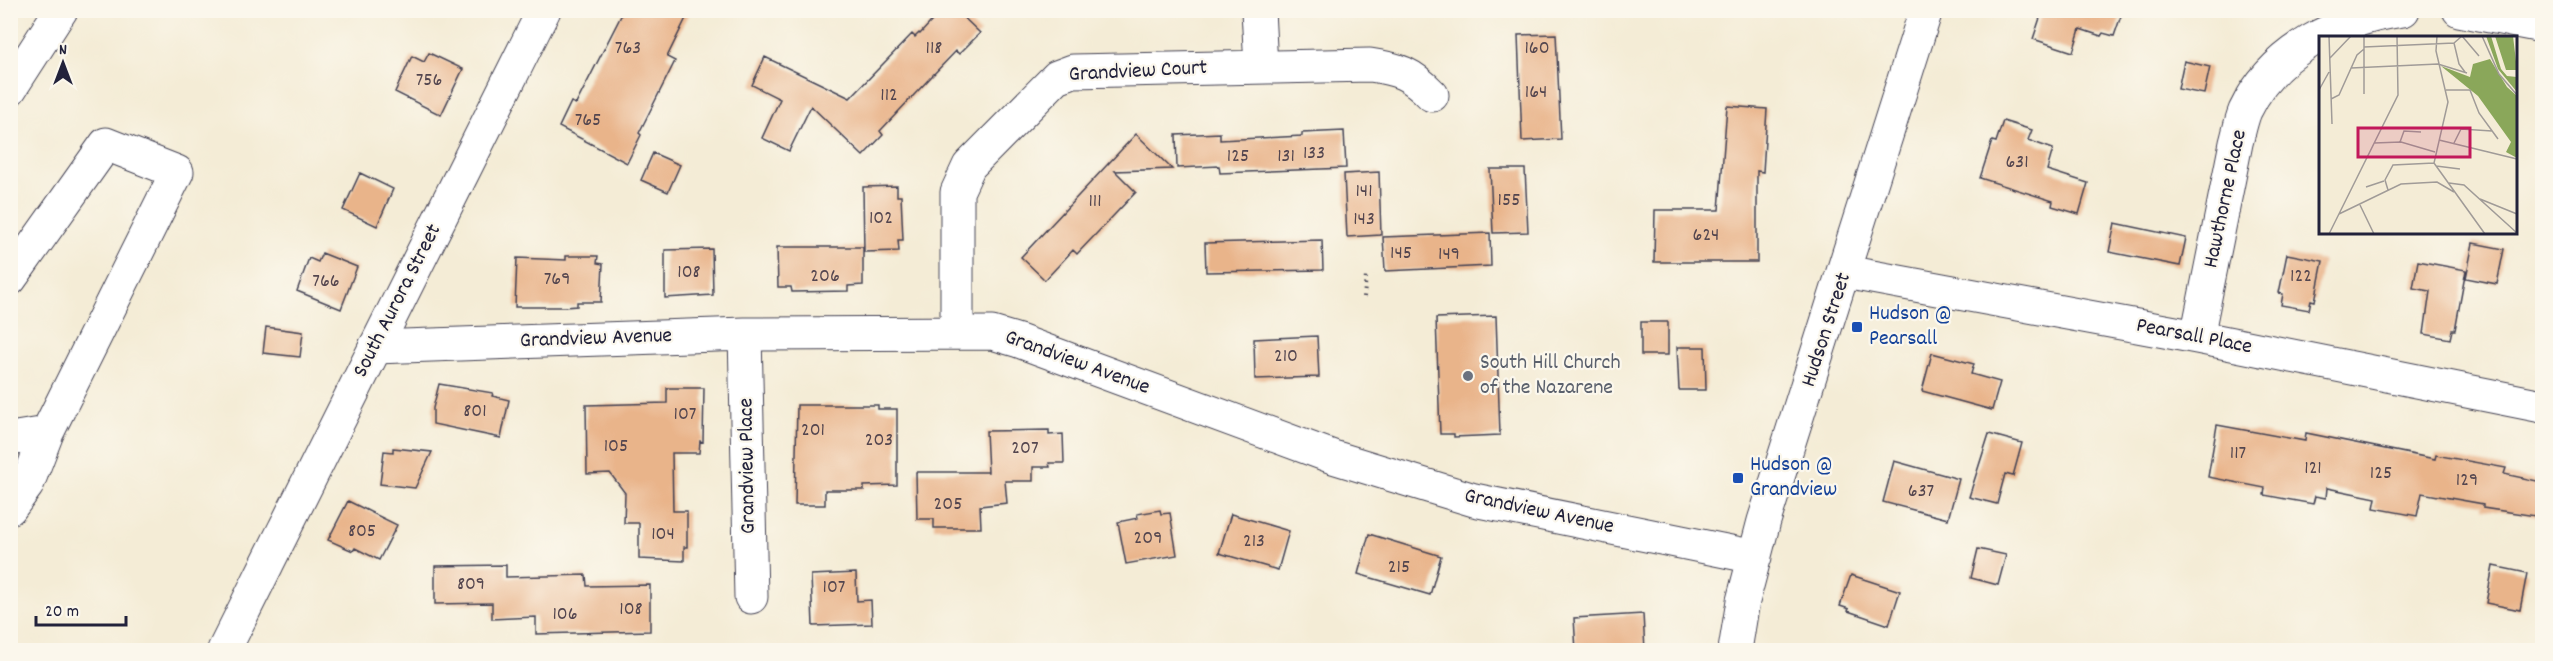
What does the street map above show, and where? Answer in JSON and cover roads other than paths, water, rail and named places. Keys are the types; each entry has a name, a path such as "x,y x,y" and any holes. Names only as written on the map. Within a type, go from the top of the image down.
{"street":[{"path":"10,89 61,10"},
{"name":"South Aurora Street","path":"224,651 544,10"},
{"path":"1258,10 1261,67"},
{"name":"Hudson Street","path":"1735,651 1743,601 1764,521 1845,272 1926,10"},
{"name":"Hawthorne Place","path":"2319,36 2343,25 2403,10"},
{"path":"2459,10 2542,26"},
{"name":"Hawthorne Place","path":"2198,337 2236,142 2245,112 2261,84 2288,56 2319,36"},
{"name":"Grandview Court","path":"957,333 957,192 961,179 969,166 1057,77 1073,71 1370,65 1395,69 1416,78 1432,95"},
{"path":"10,279 106,144 177,172 47,433 27,485 10,508"},
{"name":"Pearsall Place","path":"1845,272 2198,337 2542,406"},
{"name":"Grandview Avenue","path":"375,346 745,334 992,333 1019,340 1333,457 1474,500 1755,558"},
{"name":"Grandview Place","path":"745,334 751,597"},
{"path":"10,439 47,433"}],"place":[{"name":"Hudson @ Pearsall","path":"1857,327"},
{"name":"South Hill Church of the Nazarene","path":"1468,376"},
{"name":"Hudson @ Grandview","path":"1738,478"}]}
